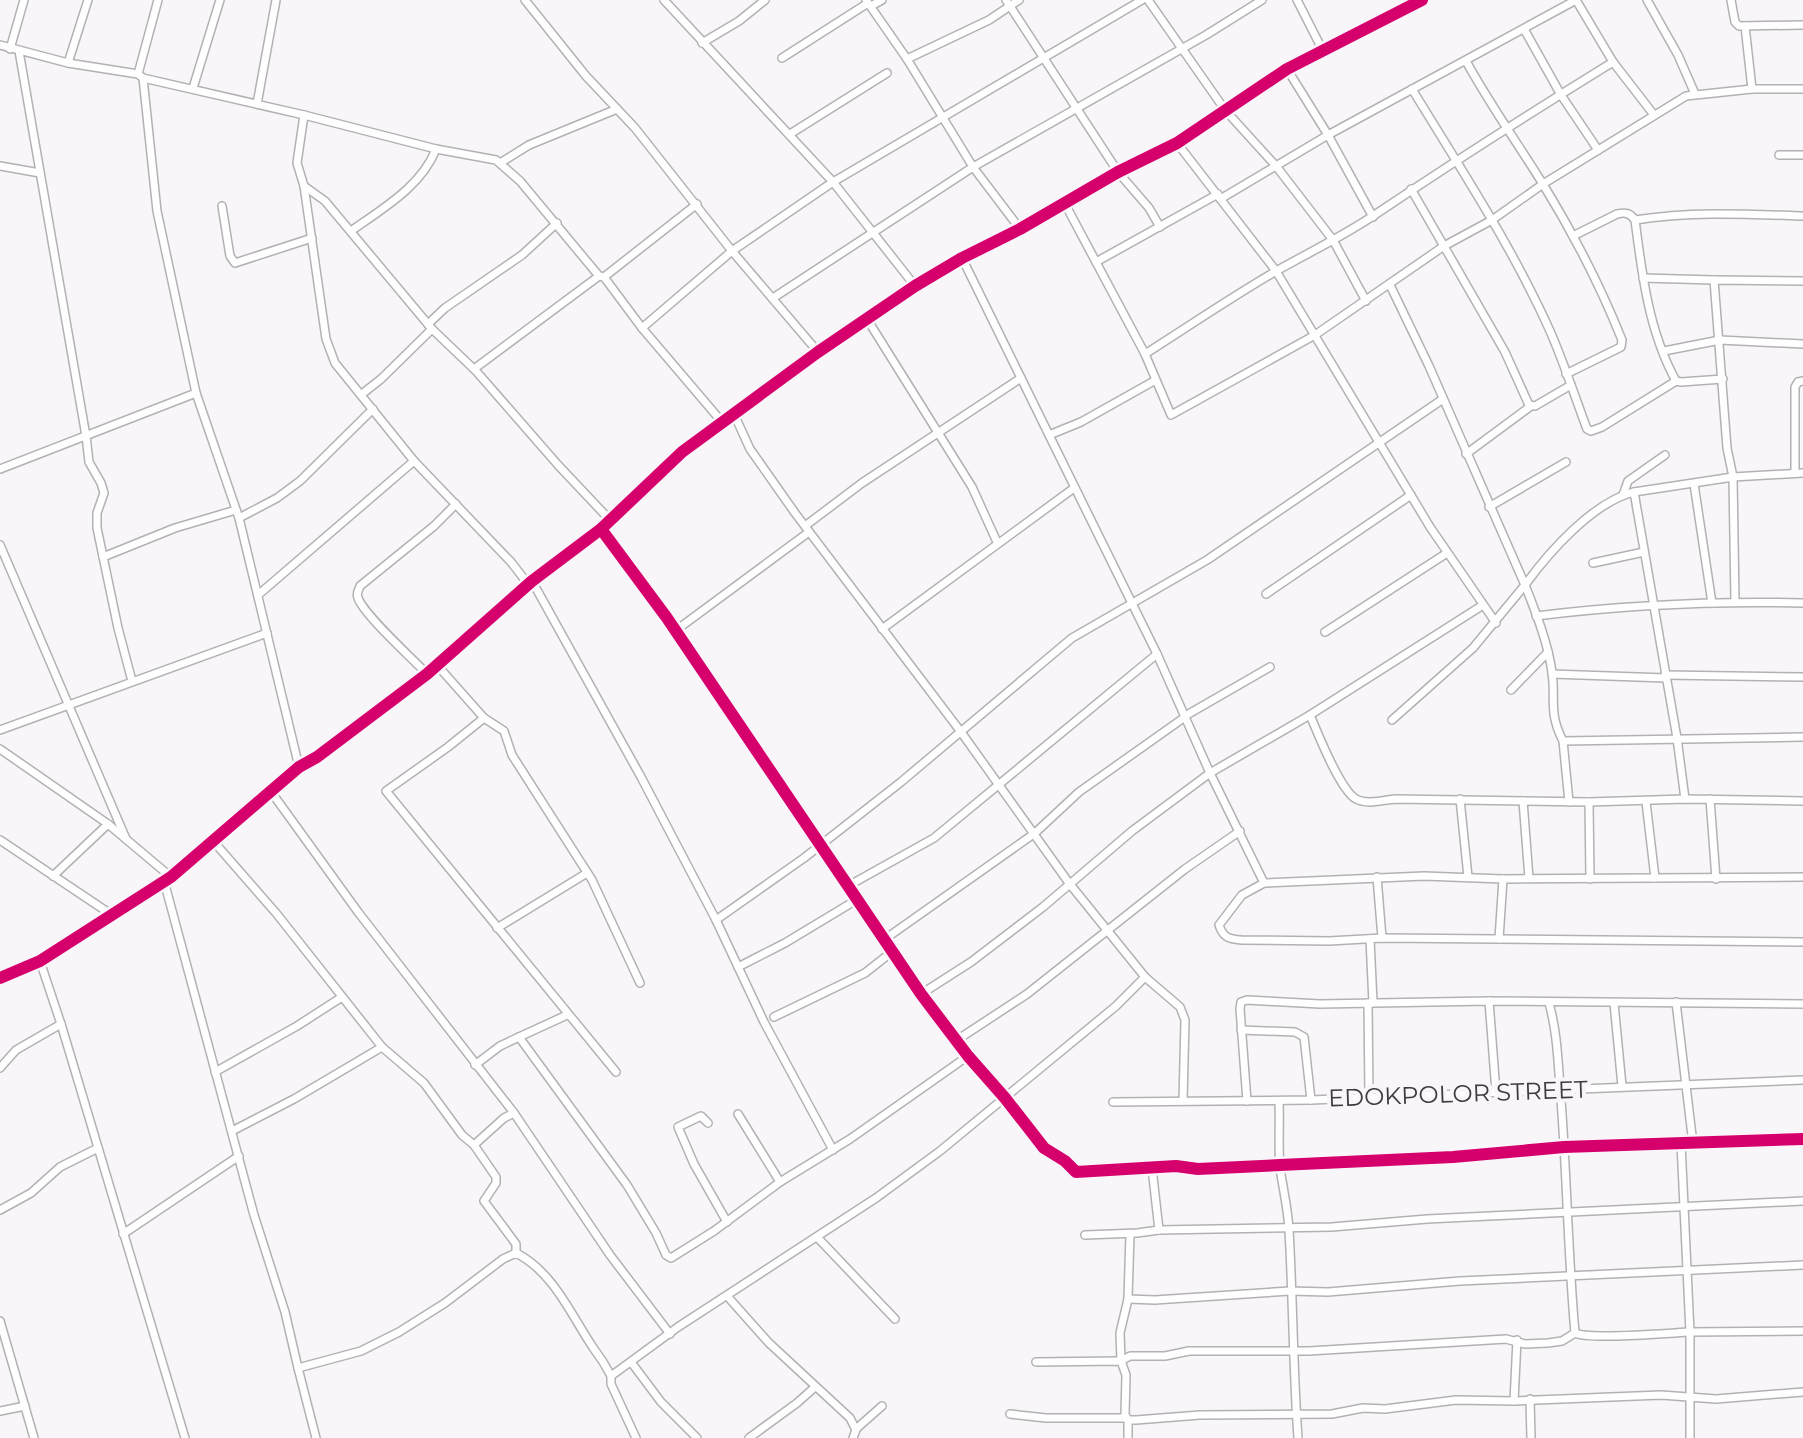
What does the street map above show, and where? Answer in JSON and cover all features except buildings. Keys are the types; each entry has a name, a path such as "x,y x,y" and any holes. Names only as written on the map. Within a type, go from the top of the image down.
{"street":[{"path":"24,0 15,50 40,173 89,462 104,493 97,513 103,557 132,681"},
{"path":"68,63 88,0"},
{"path":"158,0 141,76 157,211 196,393 238,514 299,767"},
{"path":"193,88 220,0"},
{"path":"257,104 276,0"},
{"path":"525,0 818,352"},
{"path":"664,0 833,182 915,286"},
{"path":"702,43 739,21 765,0"},
{"path":"782,58 868,3 882,0"},
{"path":"907,59 989,20 1008,3 1019,0"},
{"path":"642,328 732,251 833,182 1147,0 1225,110 1276,166 1333,240 1366,301"},
{"path":"773,298 973,167 1262,0"},
{"path":"1297,0 1323,51"},
{"path":"2,973 40,961 167,879 299,767 317,757 427,674 530,583 601,529 667,464 818,352 962,258 1177,143 1287,69 1422,0"},
{"path":"1096,262 1576,0 1613,62 1654,115"},
{"path":"1647,0 1678,55 1695,94"},
{"path":"1731,0 1735,22 1739,26 1803,25"},
{"path":"868,3 907,59 973,167 1020,229"},
{"path":"1008,3 1118,172 1149,208 1160,227"},
{"path":"1745,26 1752,89"},
{"path":"1524,29 1561,95 1598,150"},
{"path":"0,45 68,63 193,88 436,149 496,160 520,181 557,223 722,422"},
{"path":"1466,61 1490,106 1508,127 1573,236 1622,340 1621,347 1566,374"},
{"path":"1145,354 1276,271 1373,217 1411,189 1457,163 1508,127 1613,62"},
{"path":"1287,69 1373,217"},
{"path":"790,134 887,73"},
{"path":"1412,89 1492,220 1549,330 1587,429 1591,431 1602,427 1676,381 1723,379"},
{"path":"1064,202 1145,354 1171,415 1315,335 1444,246 1492,220 1543,184 1686,96 1752,89 1803,89"},
{"path":"500,163 538,141 562,134 617,109"},
{"path":"304,115 297,163 304,186 330,354 414,461 530,583 641,777 716,920 764,1022 833,1150"},
{"path":"1177,143 1276,271 1447,553 1496,623"},
{"path":"351,231 398,197 421,175 436,149"},
{"path":"1779,155 1803,155"},
{"path":"0,166 40,173"},
{"path":"304,186 325,201 430,326 474,369 609,519"},
{"path":"1411,189 1505,352 1531,406"},
{"path":"474,369 697,204"},
{"path":"222,206 230,256 235,263 312,238"},
{"path":"1635,220 1703,213 1803,216"},
{"path":"1573,236 1617,214 1631,214 1635,220 1648,305 1676,381"},
{"path":"362,394 381,379 445,308 522,255 557,223"},
{"path":"962,258 1157,654 1264,883"},
{"path":"1643,278 1803,281"},
{"path":"1714,280 1727,448 1733,477 1735,602"},
{"path":"1390,285 1443,399 1536,616 1552,674 1551,704 1563,741 1569,802"},
{"path":"867,319 972,487 997,542"},
{"path":"1664,351 1720,340 1803,344"},
{"path":"675,631 939,432 1021,378"},
{"path":"1049,435 1081,422 1154,381"},
{"path":"1392,720 1448,672 1496,623 1542,563 1607,503 1634,492 1733,477 1799,473 1795,387 1803,381"},
{"path":"1466,454 1531,406 1571,385"},
{"path":"0,469 196,393"},
{"path":"716,920 819,844 961,732 1072,638 1207,560 1443,399"},
{"path":"103,557 175,528 238,514 277,498 300,481 373,409"},
{"path":"734,414 750,449 807,529 961,732 1069,883 1145,977 1180,1007 1185,1020 1183,1101"},
{"path":"1623,495 1628,481 1665,455"},
{"path":"258,595 414,461"},
{"path":"1489,507 1566,462"},
{"path":"1694,484 1712,603"},
{"path":"882,629 1074,488"},
{"path":"1634,492 1685,799"},
{"path":"1266,594 1411,495"},
{"path":"427,674 368,611 357,593 360,586 434,526 456,504"},
{"path":"601,529 675,631 921,994 1044,1148 1076,1172 1453,1157 1564,1147 1803,1139"},
{"path":"0,545 126,839"},
{"path":"1593,563 1644,552"},
{"path":"1325,632 1447,553"},
{"path":"1536,616 1654,605 1803,603"},
{"path":"921,994 971,962 1132,831 1210,773 1310,715 1483,605"},
{"path":"0,730 267,633"},
{"path":"1511,690 1548,652"},
{"path":"848,886 934,838 1157,654"},
{"path":"437,665 484,718 504,731 512,755 587,873 640,983"},
{"path":"885,939 1035,833 1079,792 1185,717 1270,667"},
{"path":"1552,674 1803,677"},
{"path":"1310,715 1346,790 1357,800 1367,802 1395,799 1803,801"},
{"path":"484,718 386,791 616,1072"},
{"path":"1563,741 1803,737"},
{"path":"0,749 108,824 167,879 215,1072 254,1215 285,1312 316,1438"},
{"path":"272,793 358,912 514,1113 610,1255 670,1334"},
{"path":"1460,799 1468,877"},
{"path":"1710,799 1716,879"},
{"path":"1523,801 1529,878"},
{"path":"1589,802 1590,879"},
{"path":"1646,802 1655,878"},
{"path":"53,876 108,824"},
{"path":"957,1040 1027,994 1185,869 1240,831"},
{"path":"0,840 112,915"},
{"path":"214,842 276,913 382,1047 415,1074 445,1108 462,1135 474,1145 496,1177 496,1183 484,1201 516,1244 516,1253"},
{"path":"497,928 587,873"},
{"path":"1803,877 1377,877 1264,883 1242,895 1219,925 1223,934 1230,939 1241,940 1382,938 1803,942"},
{"path":"1377,877 1382,938"},
{"path":"1499,939 1503,879"},
{"path":"738,967 858,899"},
{"path":"1369,1097 1370,939"},
{"path":"774,1017 865,973 893,951"},
{"path":"40,961 185,1438"},
{"path":"611,1376 940,1151 1116,1006 1145,977"},
{"path":"215,1072 342,997"},
{"path":"1247,1101 1240,1009 1241,1002 1247,1000 1320,1004 1489,1001 1803,1004"},
{"path":"1489,1001 1496,1092"},
{"path":"1676,1002 1693,1144"},
{"path":"1549,1003 1556,1027 1575,1333"},
{"path":"1614,1003 1622,1086"},
{"path":"475,1065 500,1046 567,1015"},
{"path":"0,1068 16,1050 61,1024"},
{"path":"1241,1030 1295,1032 1304,1037 1311,1100"},
{"path":"519,1037 627,1185 666,1255 676,1256 968,1056"},
{"path":"232,1131 382,1047"},
{"name":"EDOKPOLOR STREET","path":"1113,1102 1311,1100 1803,1080"},
{"path":"1279,1101 1280,1165 1289,1227 1290,1291 1296,1352 1293,1384 1298,1438"},
{"path":"474,1145 514,1113"},
{"path":"738,1114 780,1182"},
{"path":"708,1123 701,1116 678,1127 694,1164 727,1222"},
{"path":"1681,1144 1690,1332 1690,1438"},
{"path":"0,1210 31,1193 60,1167 98,1148"},
{"path":"123,1234 239,1156"},
{"path":"1152,1168 1159,1230"},
{"path":"1085,1235 1159,1230 1332,1227 1370,1222 1803,1201"},
{"path":"1128,1438 1126,1375 1121,1361 1120,1333 1128,1299 1130,1234"},
{"path":"817,1237 895,1319"},
{"path":"298,1368 361,1351 399,1332 516,1253"},
{"path":"516,1253 542,1274 573,1311 611,1376 611,1384 636,1438"},
{"path":"1128,1299 1328,1292 1460,1281 1803,1265"},
{"path":"728,1297 769,1343 850,1418 856,1429"},
{"path":"0,1321 34,1438"},
{"path":"1575,1333 1600,1336 1803,1331"},
{"path":"1036,1362 1121,1361 1130,1356 1165,1356 1189,1351 1296,1352 1517,1340 1525,1344 1562,1341 1575,1333"},
{"path":"1514,1401 1517,1340"},
{"path":"631,1362 661,1402 697,1438"},
{"path":"749,1438 815,1387"},
{"path":"1010,1414 1046,1418 1127,1419 1332,1414 1363,1408 1385,1409 1456,1400 1691,1396 1716,1399 1803,1392"},
{"path":"1530,1399 1531,1438"},
{"path":"0,1411 25,1406"},
{"path":"853,1438 856,1429 882,1406"}],"cycle path":[{"path":"0,978 40,961 171,877 299,767 317,757 427,674 532,581 601,529 682,452 818,352 962,258 1177,143 1287,69 1422,0"},
{"path":"601,529 667,618 921,994 1044,1148 1076,1172 1453,1157 1564,1147 1803,1139"}]}
